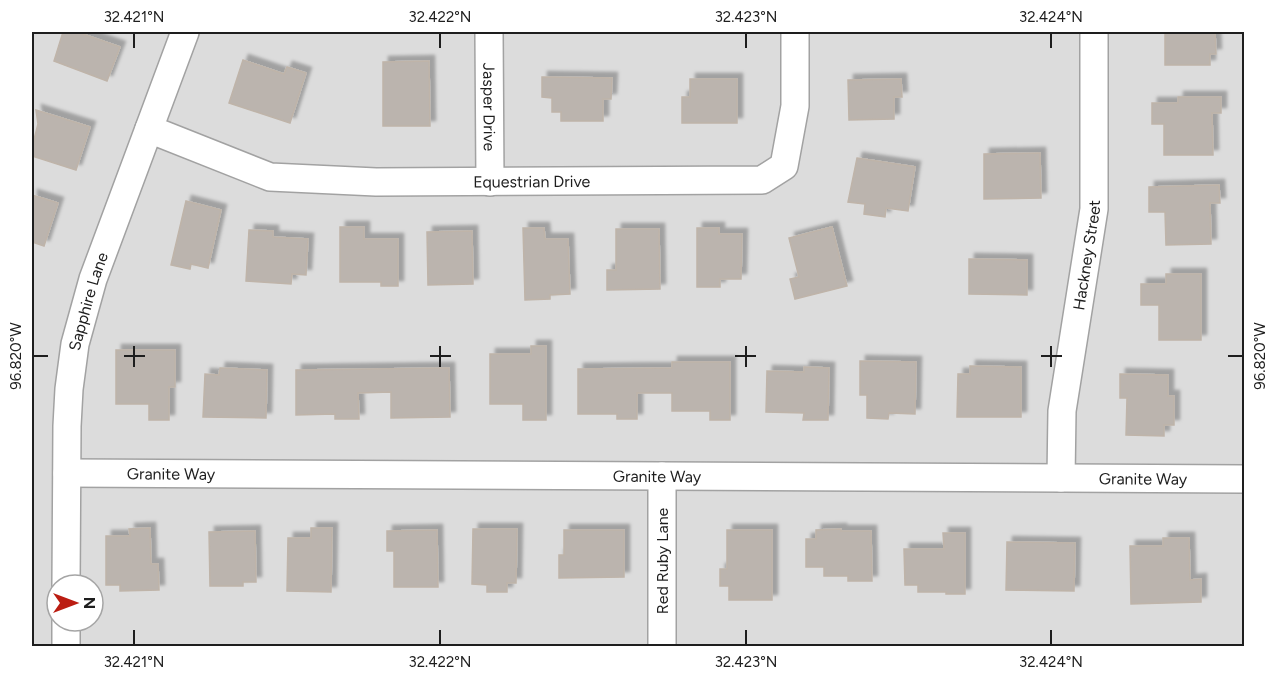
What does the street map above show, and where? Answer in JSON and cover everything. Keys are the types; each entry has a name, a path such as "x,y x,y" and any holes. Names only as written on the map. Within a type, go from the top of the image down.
{"street":[{"name":"Sapphire Lane","path":"66,573 69,389 75,344 93,279 186,32"},
{"name":"Jasper Drive","path":"489,32 490,182"},
{"name":"Equestrian Drive","path":"149,129 270,177 376,182 762,180 784,166 795,106 795,32"},
{"name":"Hackney Street","path":"1061,478 1062,411 1094,209 1094,32"},
{"name":"Granite Way","path":"67,473 1245,479"},
{"name":"Red Ruby Lane","path":"662,476 662,646"}],"shaded area":[{"path":"32,32 1244,32 1244,646 32,646"}],"building":[{"path":"63,32 77,32 120,47 107,81 54,61"},
{"path":"1165,32 1215,32 1216,54 1210,54 1210,65 1165,65"},
{"path":"243,60 284,74 287,67 306,73 290,123 229,103"},
{"path":"429,61 430,126 383,126 383,62"},
{"path":"542,77 612,78 611,99 603,99 603,121 561,121 561,112 552,112 552,98 542,97"},
{"path":"690,79 737,79 737,123 682,123 682,97 690,97"},
{"path":"901,79 902,97 894,97 894,119 849,120 848,80"},
{"path":"1178,97 1221,97 1221,113 1212,113 1213,155 1164,155 1164,124 1152,124 1152,103 1178,103"},
{"path":"36,110 90,127 76,170 32,156 38,124"},
{"path":"1040,153 1041,198 984,199 984,154"},
{"path":"857,158 915,167 908,211 886,208 885,217 864,214 865,204 848,202"},
{"path":"1219,185 1220,203 1210,203 1211,244 1166,245 1165,212 1149,212 1149,187"},
{"path":"32,195 58,203 44,246 32,242"},
{"path":"186,201 221,210 208,268 191,264 190,269 171,265"},
{"path":"340,227 364,227 364,239 398,239 398,286 381,286 381,282 340,282"},
{"path":"832,227 847,286 795,299 790,279 799,277 789,238"},
{"path":"523,228 544,228 545,239 568,239 570,294 550,295 550,299 525,300"},
{"path":"697,228 719,228 719,234 742,234 741,279 720,279 720,287 697,287"},
{"path":"616,229 659,229 660,289 607,290 607,270 616,270"},
{"path":"249,230 273,231 273,237 308,239 306,275 292,274 291,284 246,281"},
{"path":"472,231 473,284 428,285 427,232"},
{"path":"969,259 1027,260 1027,295 969,294"},
{"path":"1166,274 1201,274 1201,340 1159,340 1159,305 1141,305 1141,284 1166,284"},
{"path":"531,346 546,346 546,420 523,420 523,404 490,404 490,354 531,354"},
{"path":"116,350 175,350 175,387 169,387 169,420 149,420 149,404 116,404"},
{"path":"860,361 916,362 915,414 889,413 888,419 867,418 867,395 860,395"},
{"path":"672,362 730,362 730,420 710,420 710,411 672,411 672,393 637,393 637,419 617,419 617,414 578,414 578,369 672,368"},
{"path":"970,366 1021,367 1021,417 957,417 958,374 970,374"},
{"path":"804,367 829,368 828,420 803,420 804,413 766,412 767,371 804,372"},
{"path":"220,368 267,370 266,418 203,417 205,374 219,375"},
{"path":"449,368 450,417 391,418 391,392 358,393 359,419 335,419 335,414 296,415 296,370"},
{"path":"1120,374 1168,375 1168,396 1174,396 1174,425 1164,425 1164,436 1126,435 1127,398 1120,398"},
{"path":"150,528 151,564 158,564 159,590 120,591 120,585 106,585 106,536 130,536 129,529"},
{"path":"311,528 332,528 331,592 287,591 288,538 311,538"},
{"path":"473,529 517,529 516,583 507,583 507,592 487,592 487,585 472,584"},
{"path":"841,529 841,531 871,531 872,581 848,581 848,576 824,576 824,567 806,567 806,539 816,539 816,530"},
{"path":"437,530 438,587 394,587 394,551 387,551 387,531"},
{"path":"564,530 624,530 624,577 559,578 559,555 564,555"},
{"path":"727,530 772,530 772,600 729,600 729,586 720,586 720,569 727,569"},
{"path":"255,531 256,582 243,582 243,586 210,586 209,532"},
{"path":"943,533 965,533 965,594 918,592 918,585 905,585 904,549 944,549"},
{"path":"1163,538 1189,538 1190,580 1201,579 1201,602 1131,604 1130,546 1163,546"},
{"path":"1007,542 1075,543 1074,591 1006,590"}]}
